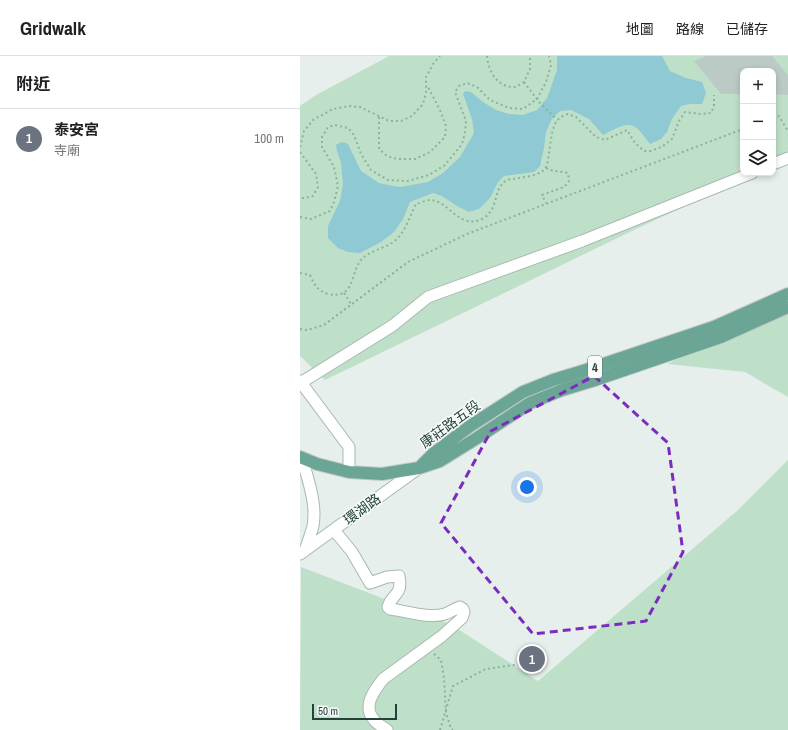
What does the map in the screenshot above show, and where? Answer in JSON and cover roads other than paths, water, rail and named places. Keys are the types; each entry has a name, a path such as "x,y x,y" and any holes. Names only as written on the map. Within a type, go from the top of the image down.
{"main road":[{"name":"康莊路五段","path":"419,468 434,453 470,426 523,392 553,380 714,327 788,294"},
{"name":"康莊路五段","path":"419,468 440,461 530,403 562,390 721,337 788,307"},
{"name":"4","path":"301,458 317,464 349,472 382,474 419,468"}],"street":[{"path":"776,163 788,158"},
{"path":"349,472 349,446 301,382 392,326 428,297 582,241 744,176"},
{"name":"環湖路","path":"301,458 311,490 314,508 313,526 303,552"},
{"name":"環湖路","path":"303,552 419,468"},
{"path":"334,530 352,552 370,582 387,576 399,576 401,585 388,607 390,609 419,615 435,615 445,614 460,607 464,612 462,618 442,636 382,679 376,688 368,706 369,711 373,720 387,730"}],"water":[{"path":"557,56 662,56 670,71 686,78 702,82 706,93 702,104 681,106 672,119 667,132 661,139 650,144 640,131 633,126 622,126 603,135 589,119 571,110 560,111 552,119 546,132 540,166 534,172 504,176 498,182 490,198 479,209 469,212 442,196 433,193 410,202 403,219 394,232 381,242 360,253 348,252 338,248 328,238 328,226 340,201 343,184 341,163 336,145 342,142 348,144 361,171 379,183 400,187 428,182 443,173 460,157 474,133 472,119 463,94 465,91 471,92 496,110 509,114 523,115 537,110 547,98 557,70"}],"place":[{"name":"泰安宮","path":"532,659"}]}
